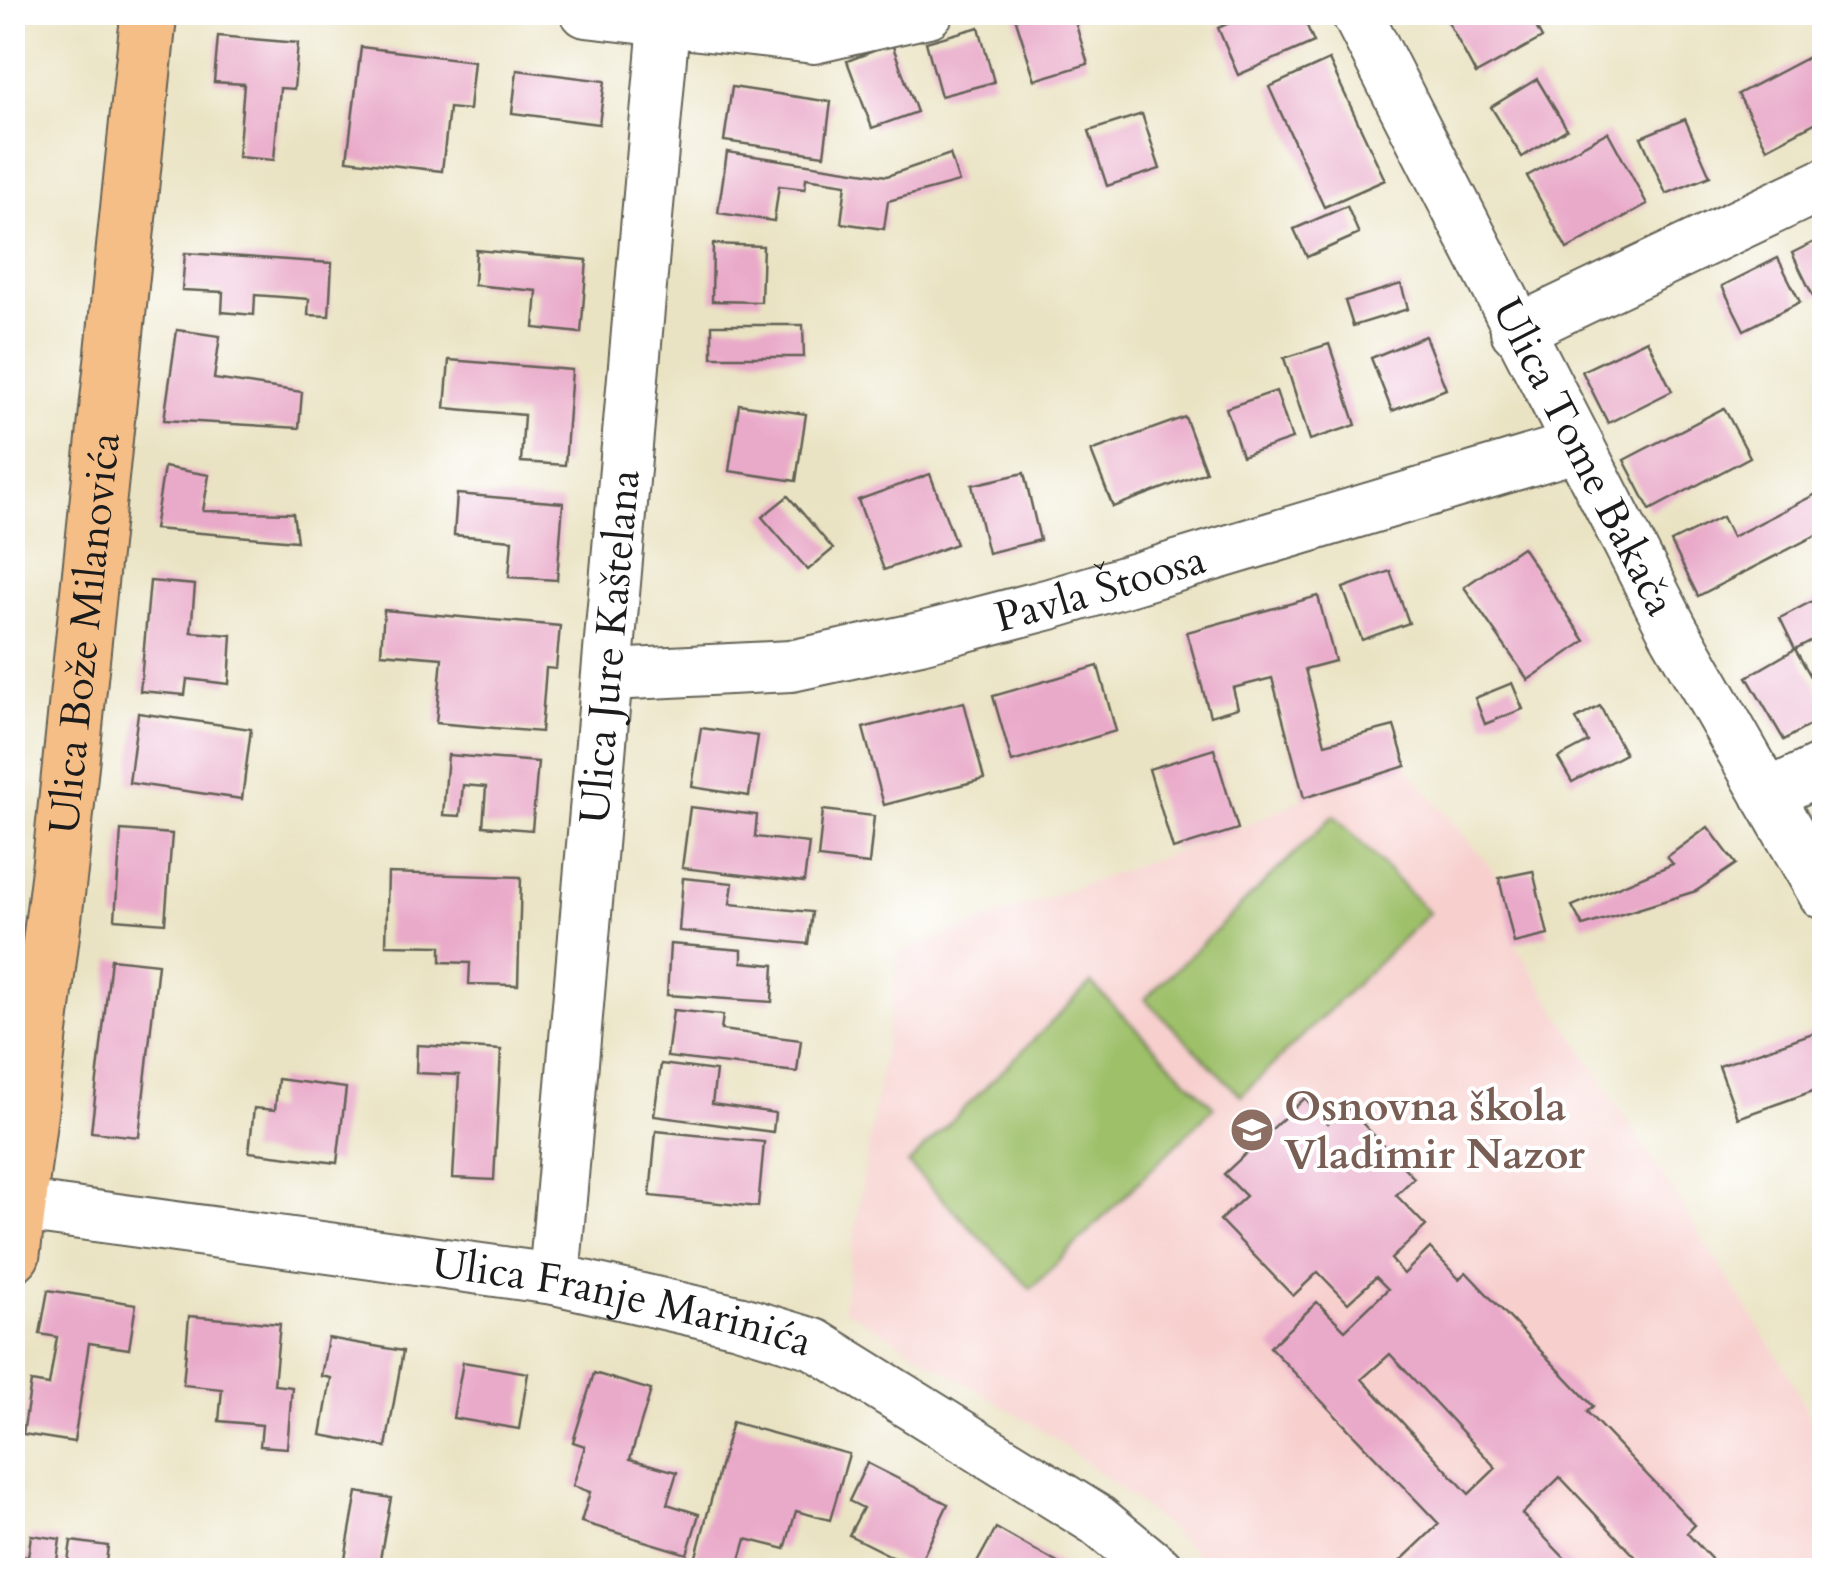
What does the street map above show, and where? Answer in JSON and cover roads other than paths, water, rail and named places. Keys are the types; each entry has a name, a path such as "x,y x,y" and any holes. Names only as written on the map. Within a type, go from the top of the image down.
{"main road":[{"name":"Ulica Bože Milanovića","path":"17,1230 149,12"}],"street":[{"path":"586,12 665,16 814,38 928,12"},
{"name":"Ulica Tome Bakača","path":"1356,12 1516,331 1673,630 1824,894"},
{"name":"Ulica Jure Kaštelana","path":"554,1279 665,16"},
{"path":"1516,331 1824,184"},
{"name":"Pavla Štoosa","path":"610,675 791,666 920,638 1050,604 1578,446"},
{"path":"1767,795 1824,768"},
{"name":"Ulica Franje Marinića","path":"17,1230 554,1279 738,1321 814,1344 1097,1520 1158,1570"}],"place":[{"name":"Osnovna škola Vladimir Nazor","path":"1252,1130"}]}
